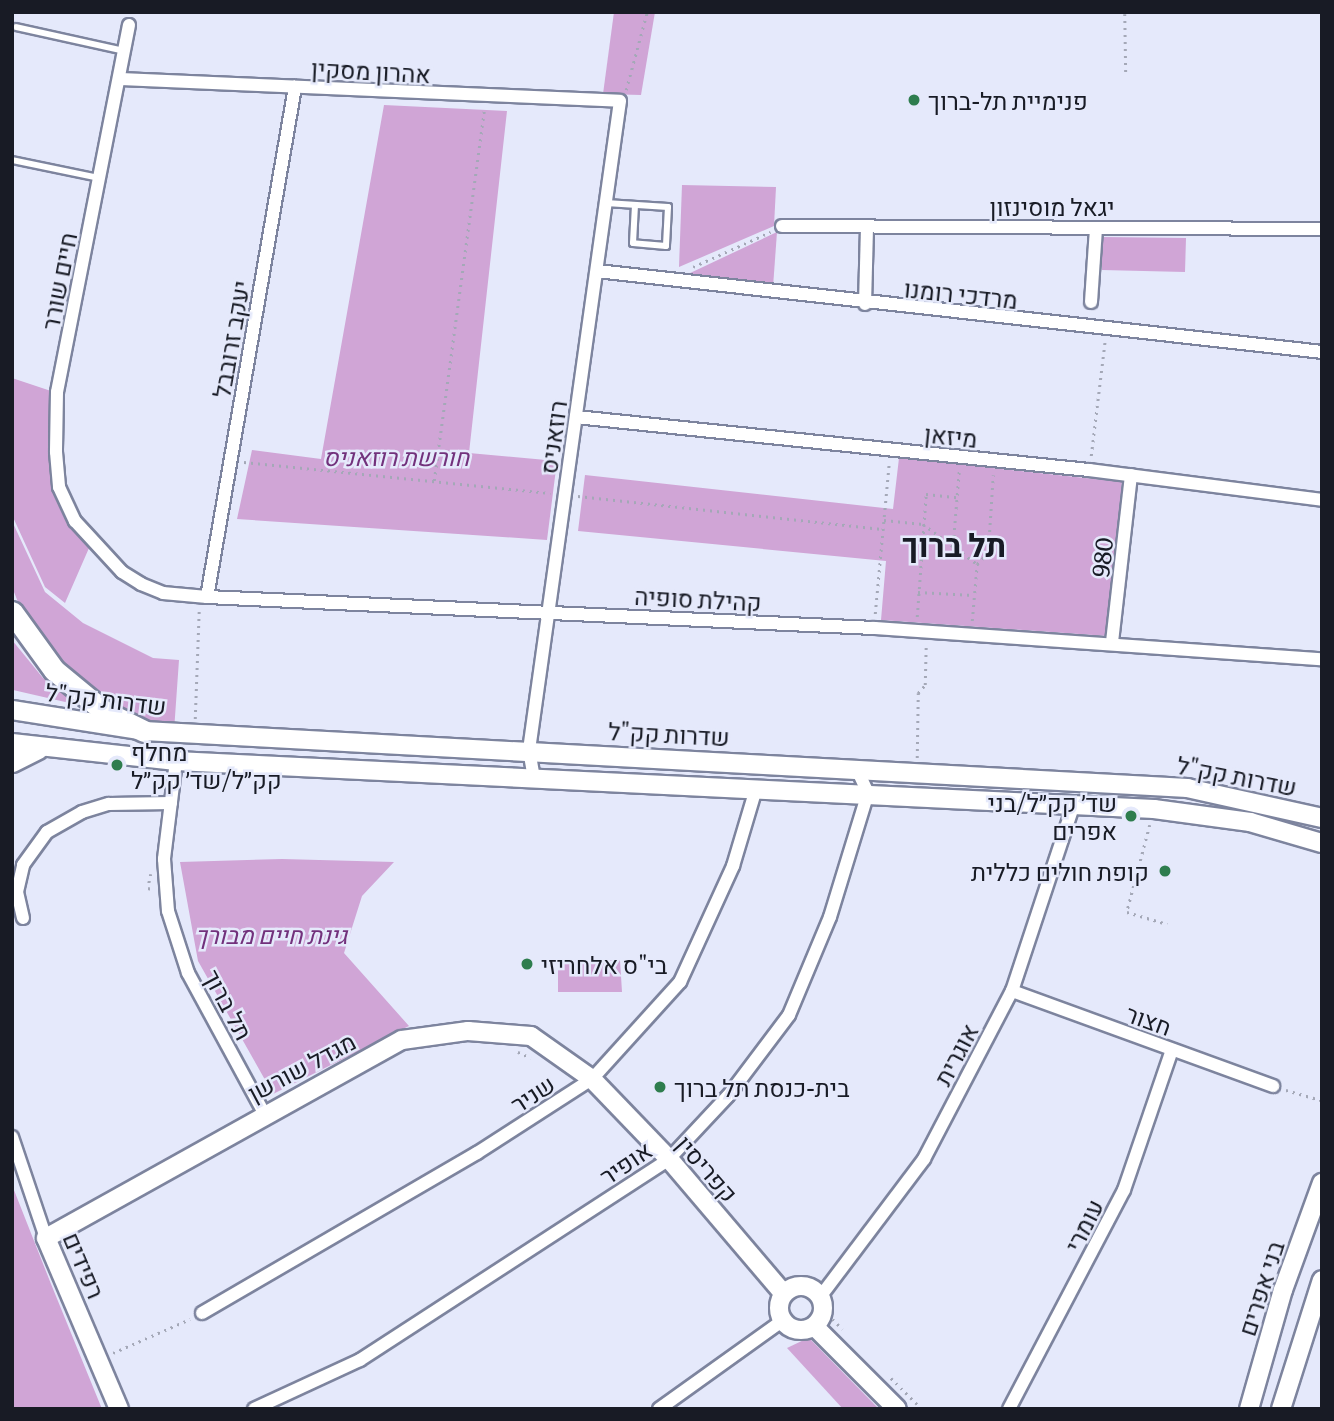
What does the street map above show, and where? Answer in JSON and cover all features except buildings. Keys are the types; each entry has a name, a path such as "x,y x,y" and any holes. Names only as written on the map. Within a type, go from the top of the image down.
{"highway":[{"path":"12,612 54,670 105,712 144,730"},
{"path":"12,761 38,748"}],"main road":[{"name":"שדרות קק\"ל","path":"12,710 144,730 916,770 1187,788 1322,818"},
{"name":"שדרות קק\"ל","path":"12,743 38,748 176,761 1154,809 1250,822 1322,843"},
{"name":"מגדל שורשן","path":"46,1238 264,1113 402,1040 468,1031 531,1036 592,1079"},
{"name":"קפריסין","path":"592,1079 669,1159 783,1293"},
{"name":"בני אפרים","path":"1248,1409 1283,1290 1322,1183"},
{"name":"רפידים","path":"46,1238 119,1409"},
{"path":"1281,1409 1322,1280"},
{"path":"803,1286 820,1297 822,1316 814,1326 793,1330 782,1321 778,1307 783,1293 803,1286"},
{"path":"814,1326 897,1409"}],"street":[{"name":"חיים שורר","path":"91,540 75,521 59,487 55,452 57,393 121,79 129,24"},
{"name":"אהרון מסקין","path":"121,79 620,101"},
{"name":"יעקב זרובבל","path":"203,597 295,87"},
{"name":"רוזאניס","path":"534,777 529,750 620,101"},
{"name":"יגאל מוסינזון","path":"782,226 1322,229"},
{"path":"865,304 867,226"},
{"path":"1091,302 1096,228"},
{"name":"מרדכי רומנו","path":"597,271 865,304 1322,352"},
{"name":"מיזאן","path":"576,417 1089,470 1322,500"},
{"name":"980","path":"1112,642 1131,475"},
{"name":"קהילת סופיה","path":"91,540 141,584 163,593 203,597 874,628 1112,642 1322,659"},
{"name":"תל ברוך","path":"176,761 164,859 168,911 188,973 264,1113"},
{"path":"857,769 868,793"},
{"name":"שניר","path":"202,1313 477,1153 592,1079 680,982 733,866 755,789"},
{"name":"אופיר","path":"254,1409 360,1360 669,1159 728,1096 789,1015 830,917 868,793"},
{"path":"23,918 16,892 23,865 47,832 82,812 109,804 171,803"},
{"name":"אוגרית","path":"820,1297 924,1158 1012,991 1074,803"},
{"name":"חצור","path":"1012,991 1273,1086"},
{"name":"עומרי","path":"1009,1409 1125,1190 1172,1050"},
{"name":"רפידים","path":"12,1137 46,1238"},
{"path":"659,1409 782,1321"}],"lane":[{"path":"16,27 125,51"},
{"path":"12,160 100,178"},
{"path":"606,203 668,207 666,246 633,243 635,205"}],"path":[{"path":"620,101 632,79 647,12"},
{"path":"1022,12 1184,12"},
{"path":"1125,14 1126,75"},
{"path":"434,481 486,96"},
{"path":"665,280 782,226"},
{"path":"1089,470 1106,329"},
{"path":"874,628 891,450"},
{"path":"953,546 960,457"},
{"path":"972,635 977,564 988,553 994,461"},
{"path":"916,770 918,693 925,685 918,592 926,494 957,497"},
{"path":"884,520 923,523 977,564"},
{"path":"918,592 973,595"},
{"path":"194,733 203,597"},
{"path":"1154,809 1127,912 1167,924"},
{"path":"513,1051 536,1060"},
{"path":"1273,1086 1322,1100"},
{"path":"98,1360 202,1313"}],"green space":[{"path":"614,12 655,12 641,95 603,94"},
{"name":"חורשת רוזאניס","path":"384,105 507,111 469,453 557,461 547,540 237,519 252,450 321,459"},
{"path":"682,185 776,187 774,226 679,267"},
{"path":"777,232 773,287 686,275"},
{"path":"1102,237 1186,238 1185,272 1102,270"},
{"path":"12,378 54,392 67,517 89,548 65,603 45,587 12,515"},
{"path":"899,458 1122,482 1107,636 881,620 886,561 578,531 585,475 893,509"},
{"path":"12,521 45,592 83,623 153,658 179,660 174,731 146,726 70,670 24,617 12,587"},
{"path":"12,640 43,678 73,695 74,704 13,690"},
{"name":"גינת חיים מבורך","path":"282,859 394,862 362,896 344,953 409,1026 273,1094 198,961 180,862"},
{"path":"558,960 620,960 622,992 558,992"},
{"path":"12,1185 51,1284 102,1409 12,1409"},
{"path":"809,1338 879,1409 843,1409 787,1348"}],"place":[{"name":"פנימיית תל-ברוך","path":"914,100"},
{"name":"מחלף קק״ל/שד׳ קק״ל","path":"117,765"},
{"name":"שד׳ קק״ל/בני אפרים","path":"1131,816"},
{"name":"קופת חולים כללית","path":"1165,871"},
{"name":"בי\"ס אלחריזי","path":"527,964"},
{"name":"בית-כנסת תל ברוך","path":"660,1087"}],"district":[{"name":"תל ברוך","path":"954,543"}]}
